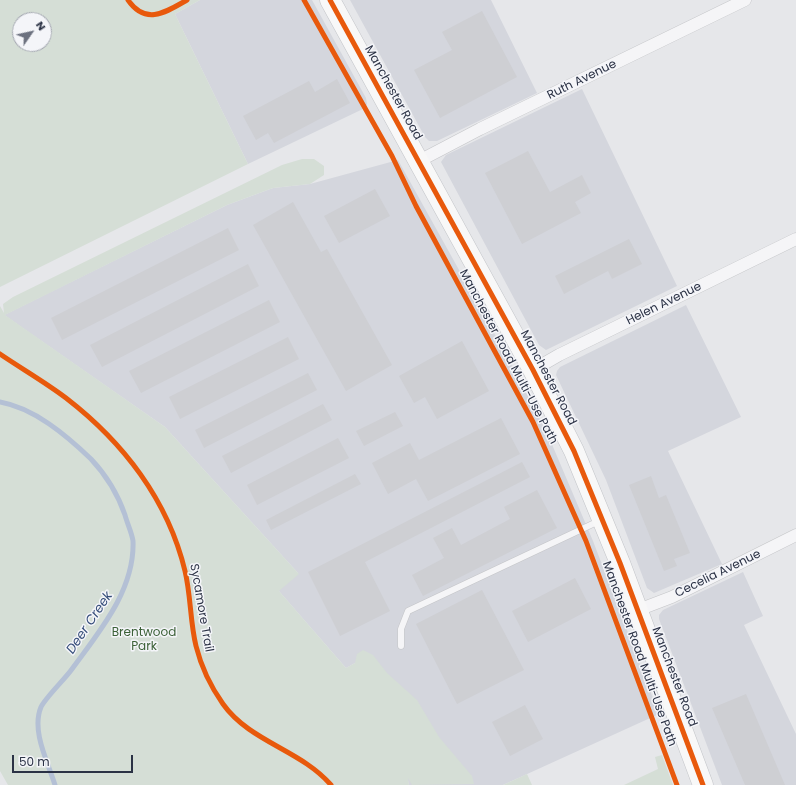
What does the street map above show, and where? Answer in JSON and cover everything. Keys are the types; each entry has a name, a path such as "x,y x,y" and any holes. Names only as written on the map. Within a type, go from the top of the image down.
{"main road":[{"name":"Manchester Road","path":"330,0 533,370 574,451 603,519 703,785"}],"street":[{"name":"Ruth Avenue","path":"419,161 745,0"},
{"name":"Helen Avenue","path":"533,370 796,239"},
{"name":"Cecelia Avenue","path":"638,610 672,597 796,535"}],"lane":[{"path":"401,646 401,629 408,612 603,519"}],"shaded area":[{"path":"200,0 312,0 366,98 367,104 365,108 248,164 175,14"},
{"path":"350,0 491,0 537,93 437,141 429,141 425,137"},
{"path":"582,89 677,286 546,350 539,345 441,162 446,155"},
{"path":"398,160 514,369 548,435 593,541 659,714 503,785 409,785 407,777 355,663 346,668 278,590 298,573 165,427 4,315 227,205 273,188 310,184"},
{"path":"686,305 741,417 668,451 722,564 654,593 647,588 606,480 556,375 560,367"},
{"path":"743,572 763,616 744,625 796,734 796,785 722,785 659,619 659,615 663,610"}],"green space":[{"path":"0,0 200,0 175,14 248,164 0,287"},
{"name":"Brentwood Park","path":"302,159 314,159 324,166 324,175 310,184 273,188 227,205 5,315 165,427 299,574 279,591 346,668 355,663 357,654 363,650 373,655 387,673 417,700 439,737 472,776 474,784 412,785 408,778 409,785 8,785 0,771 0,306 4,313 3,304 13,297 282,165"},
{"path":"662,755 673,785 624,785 658,769 655,757"},
{"path":"527,774 532,785 503,785"}],"building":[{"path":"482,11 517,77 440,118 414,70 452,50 442,32"},
{"path":"337,79 350,103 274,143 268,133 256,140 243,116 309,81 315,92"},
{"path":"528,151 550,192 582,175 591,193 575,202 581,213 522,244 485,173"},
{"path":"375,189 390,216 339,243 324,216"},
{"path":"293,202 321,252 327,249 392,365 346,391 253,225"},
{"path":"228,228 239,250 62,340 51,318"},
{"path":"629,239 642,264 612,279 608,271 564,294 555,276"},
{"path":"248,264 259,286 102,367 90,345"},
{"path":"269,300 280,322 141,393 129,371"},
{"path":"288,337 299,359 180,419 169,397"},
{"path":"462,341 489,391 437,419 425,397 414,403 399,376"},
{"path":"308,373 317,390 204,448 195,430"},
{"path":"323,404 332,420 231,473 222,456"},
{"path":"395,412 403,426 364,446 356,431"},
{"path":"501,418 520,454 428,501 416,479 388,494 372,463 410,443 419,460"},
{"path":"338,438 349,458 257,505 247,485"},
{"path":"522,462 530,477 365,562 390,611 340,636 308,572"},
{"path":"355,474 361,484 271,530 266,520"},
{"path":"651,476 659,498 666,495 690,553 674,559 677,566 664,571 629,485"},
{"path":"537,490 557,528 423,596 412,575 444,558 433,538 452,528 461,545 510,519 504,507"},
{"path":"575,578 591,609 528,642 512,611"},
{"path":"482,590 524,670 457,704 416,624"},
{"path":"746,694 785,785 745,785 712,708"},
{"path":"525,705 543,739 510,756 492,722"}],"waterway":[{"name":"Deer Creek","path":"0,402 13,405 37,416 60,432 91,459 107,478 119,499 133,541 132,559 128,576 122,593 113,610 72,669 47,698 41,707 38,716 39,736 55,785"}],"cycle path":[{"path":"128,0 135,8 142,13 149,15 164,12 187,0"},
{"name":"Manchester Road Multi-Use Path","path":"304,0 392,156 416,206 533,422 586,541 677,785"},
{"name":"Manchester Road Multi-Use Path","path":"330,0 533,370 574,451 620,563 703,785"},
{"name":"Sycamore Trail","path":"0,354 66,398 87,415 124,453 155,497 167,520 177,545 187,580 198,654 204,669 223,704 234,717 247,728 305,763 319,773 331,785"}]}
